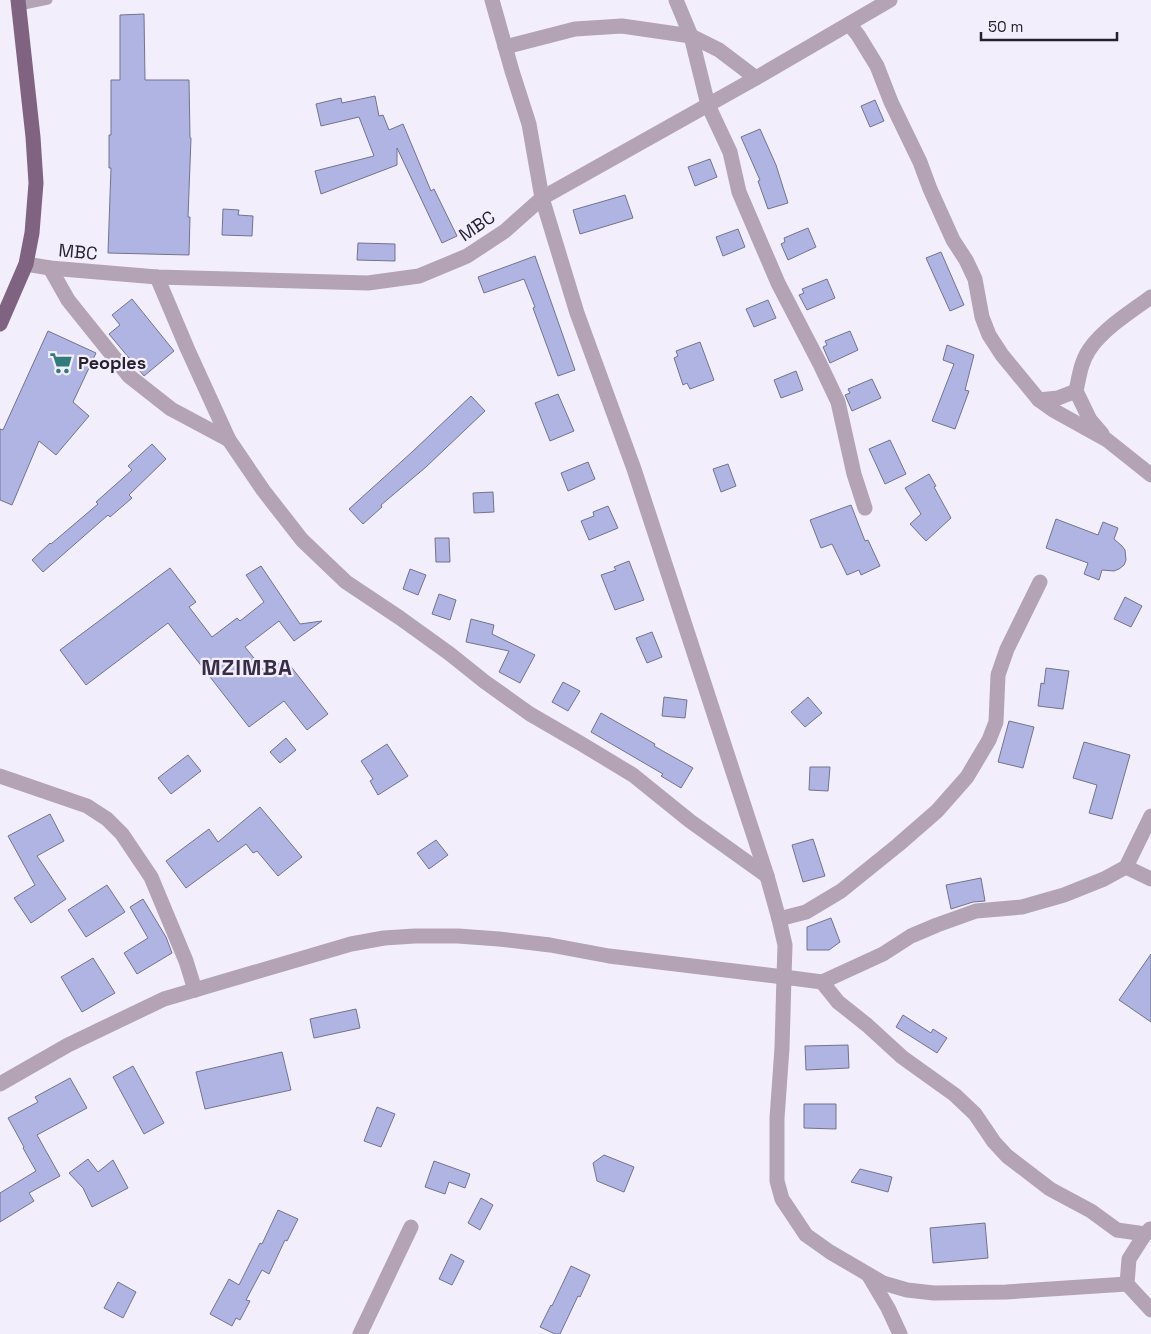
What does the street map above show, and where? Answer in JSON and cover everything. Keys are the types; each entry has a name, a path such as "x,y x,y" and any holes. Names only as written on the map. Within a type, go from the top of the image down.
{"main road":[{"path":"0,324 26,264 32,233 36,183 19,3"}],"street":[{"path":"492,0 529,124 542,198 578,313 634,468 767,876 779,919 785,945 782,1048 777,1118 777,1181 782,1199 806,1235 830,1252 883,1283 907,1290 934,1293 1006,1292 1127,1284"},
{"path":"676,0 691,36 708,105 730,152 743,202 778,283 838,402 854,474 865,508"},
{"name":"MBC","path":"26,264 50,268 157,277 368,283 419,276 467,256 505,231 542,198 756,78 890,0"},
{"path":"849,24 877,66 891,102 920,162 953,240 975,279 982,317 989,335 1002,355 1039,400 1053,410 1107,440 1151,475"},
{"path":"505,47 575,29 622,26 691,36 719,50 756,78"},
{"path":"50,268 68,300 129,376 171,409 229,440"},
{"path":"157,277 229,440 263,490 302,540 346,582 400,618 530,714 633,775 690,821 767,876"},
{"path":"1107,440 1090,420 1076,391 1081,369 1089,350 1099,339 1130,311 1151,297"},
{"path":"1039,400 1058,398 1076,391"},
{"path":"779,919 806,912 841,891 938,811 967,777 989,740 996,722 998,675 1007,649 1040,582"},
{"path":"0,776 87,806 107,819 122,834 151,877 186,961 195,990"},
{"path":"0,1084 77,1041 164,999 351,944 384,938 458,936 499,939 550,945 609,956 822,982 883,954 911,936 937,925 976,911 1022,907 1064,895 1126,867 1151,816"},
{"path":"1126,867 1151,879"},
{"path":"822,982 838,1002 902,1057 942,1085 975,1114 994,1142 1007,1156 1050,1189 1091,1212 1117,1230 1148,1231"},
{"path":"360,1334 411,1227"},
{"path":"1148,1231 1129,1259 1127,1284 1151,1310"},
{"path":"866,1273 888,1308 900,1334"}],"lane":[{"path":"19,3 48,0"}],"building":[{"path":"144,14 145,80 189,80 191,138 188,217 190,217 189,255 108,253 111,168 109,168 109,135 111,135 111,80 120,80 120,15"},
{"path":"375,96 379,116 383,115 389,130 403,124 431,191 434,189 457,236 442,243 397,148 397,165 321,194 315,171 374,156 359,117 321,126 316,104 341,98 342,103"},
{"path":"875,100 884,121 870,127 861,106"},
{"path":"760,129 776,165 788,203 768,209 758,181 760,180 741,137"},
{"path":"710,159 717,177 695,186 688,167"},
{"path":"625,195 633,218 580,234 573,210"},
{"path":"223,209 239,210 238,215 253,216 252,236 222,235"},
{"path":"808,228 816,247 788,260 781,244 785,242 784,238"},
{"path":"738,229 745,247 723,256 716,237"},
{"path":"358,243 395,244 395,261 357,260"},
{"path":"941,252 964,305 950,311 926,258"},
{"path":"535,256 575,370 558,376 524,279 484,293 478,277"},
{"path":"827,279 835,298 807,310 799,295 804,293 802,289"},
{"path":"132,299 174,351 144,376 109,334 120,325 112,315"},
{"path":"768,300 776,318 754,327 746,309"},
{"path":"48,331 96,353 73,402 89,416 56,455 39,441 12,505 0,500 0,429 3,430"},
{"path":"850,331 858,350 830,363 823,347 827,345 825,341"},
{"path":"700,342 714,380 690,389 687,383 683,385 674,358 678,356 676,351"},
{"path":"947,345 974,355 965,390 969,391 955,429 932,421 954,364 943,360"},
{"path":"796,371 803,390 781,398 774,380"},
{"path":"872,379 881,398 852,411 845,395 850,393 848,389"},
{"path":"558,394 574,431 550,441 535,403"},
{"path":"471,396 485,411 426,467 381,505 382,507 363,524 349,509"},
{"path":"890,440 906,474 885,484 869,449"},
{"path":"152,444 166,459 129,495 132,498 110,517 108,515 43,572 32,560 98,504 96,502 132,470 128,466"},
{"path":"588,462 595,479 568,491 561,473"},
{"path":"728,464 736,486 721,492 713,469"},
{"path":"929,474 951,518 926,541 910,524 921,514 905,488"},
{"path":"493,492 494,512 474,513 473,493"},
{"path":"851,505 865,541 868,540 880,566 861,575 859,570 847,575 832,544 821,548 810,520"},
{"path":"608,506 618,528 589,540 581,521 594,516 593,512"},
{"path":"1056,519 1098,535 1103,522 1118,528 1114,539 1125,550 1126,560 1124,565 1114,571 1102,570 1099,580 1084,574 1088,563 1046,548"},
{"path":"435,538 449,538 450,562 436,562"},
{"path":"629,561 644,600 615,610 601,575 616,570 614,567"},
{"path":"261,566 300,624 322,621 294,641 279,621 245,647 266,673 285,659 328,714 307,730 284,701 249,727 168,623 86,685 60,650 170,568 196,602 189,607 212,637 237,618 240,621 264,602 246,575"},
{"path":"410,569 426,575 418,595 403,589"},
{"path":"439,594 456,600 450,620 432,614"},
{"path":"1125,597 1142,606 1131,627 1114,619"},
{"path":"471,619 494,625 492,634 535,655 520,683 499,672 509,651 466,642"},
{"path":"652,632 662,657 647,663 636,638"},
{"path":"1046,668 1069,671 1063,709 1038,706 1041,683 1044,684"},
{"path":"563,682 580,691 568,711 552,702"},
{"path":"664,697 687,700 685,718 662,716"},
{"path":"808,697 822,713 805,727 791,712"},
{"path":"601,713 693,768 681,788 661,776 663,774 591,732"},
{"path":"1009,721 1034,727 1023,768 998,762"},
{"path":"286,738 296,750 280,763 270,752"},
{"path":"1084,742 1130,755 1112,819 1089,813 1097,785 1073,778"},
{"path":"387,744 408,776 378,795 370,781 373,779 361,761"},
{"path":"188,755 201,771 171,794 158,778"},
{"path":"810,767 830,767 828,791 809,790"},
{"path":"260,807 302,857 278,876 257,851 253,853 246,844 186,888 166,861 209,829 218,842"},
{"path":"50,814 64,841 37,856 66,899 31,923 14,898 35,885 8,836"},
{"path":"813,839 825,876 803,882 792,845"},
{"path":"436,840 448,855 429,869 417,853"},
{"path":"981,878 985,901 973,902 951,909 946,885"},
{"path":"107,885 125,912 86,937 68,910"},
{"path":"143,899 166,937 172,953 137,974 124,953 148,938 130,907"},
{"path":"831,918 840,942 829,950 807,950 807,927"},
{"path":"1151,954 1151,1022 1119,1000"},
{"path":"93,958 115,993 82,1012 61,977"},
{"path":"356,1009 360,1028 314,1038 310,1019"},
{"path":"903,1015 931,1033 933,1029 947,1038 937,1053 896,1027"},
{"path":"848,1045 849,1068 806,1070 805,1046"},
{"path":"282,1052 291,1090 205,1109 196,1072"},
{"path":"133,1066 164,1123 144,1134 113,1077"},
{"path":"70,1078 87,1108 37,1135 60,1176 29,1193 34,1201 0,1222 0,1193 36,1171 8,1118 38,1102 35,1097"},
{"path":"804,1104 836,1104 836,1129 804,1128"},
{"path":"377,1107 395,1114 381,1147 364,1141"},
{"path":"604,1155 634,1167 624,1192 597,1181 593,1163"},
{"path":"88,1159 98,1172 113,1160 128,1188 92,1207 83,1188 69,1173"},
{"path":"434,1161 470,1174 465,1188 449,1182 445,1194 425,1187"},
{"path":"860,1169 892,1177 888,1192 851,1182"},
{"path":"481,1198 493,1205 480,1230 468,1223"},
{"path":"278,1210 298,1219 287,1241 285,1240 269,1274 262,1270 246,1300 250,1301 240,1320 236,1318 232,1326 210,1314 229,1279 239,1285"},
{"path":"985,1223 988,1258 933,1263 930,1228"},
{"path":"451,1254 464,1261 452,1285 439,1279"},
{"path":"571,1266 590,1275 560,1334 555,1334 540,1327"},
{"path":"118,1282 136,1292 123,1318 104,1308"}],"place":[{"name":"Peoples","path":"61,363"}],"district":[{"name":"MZIMBA","path":"247,667"}]}
